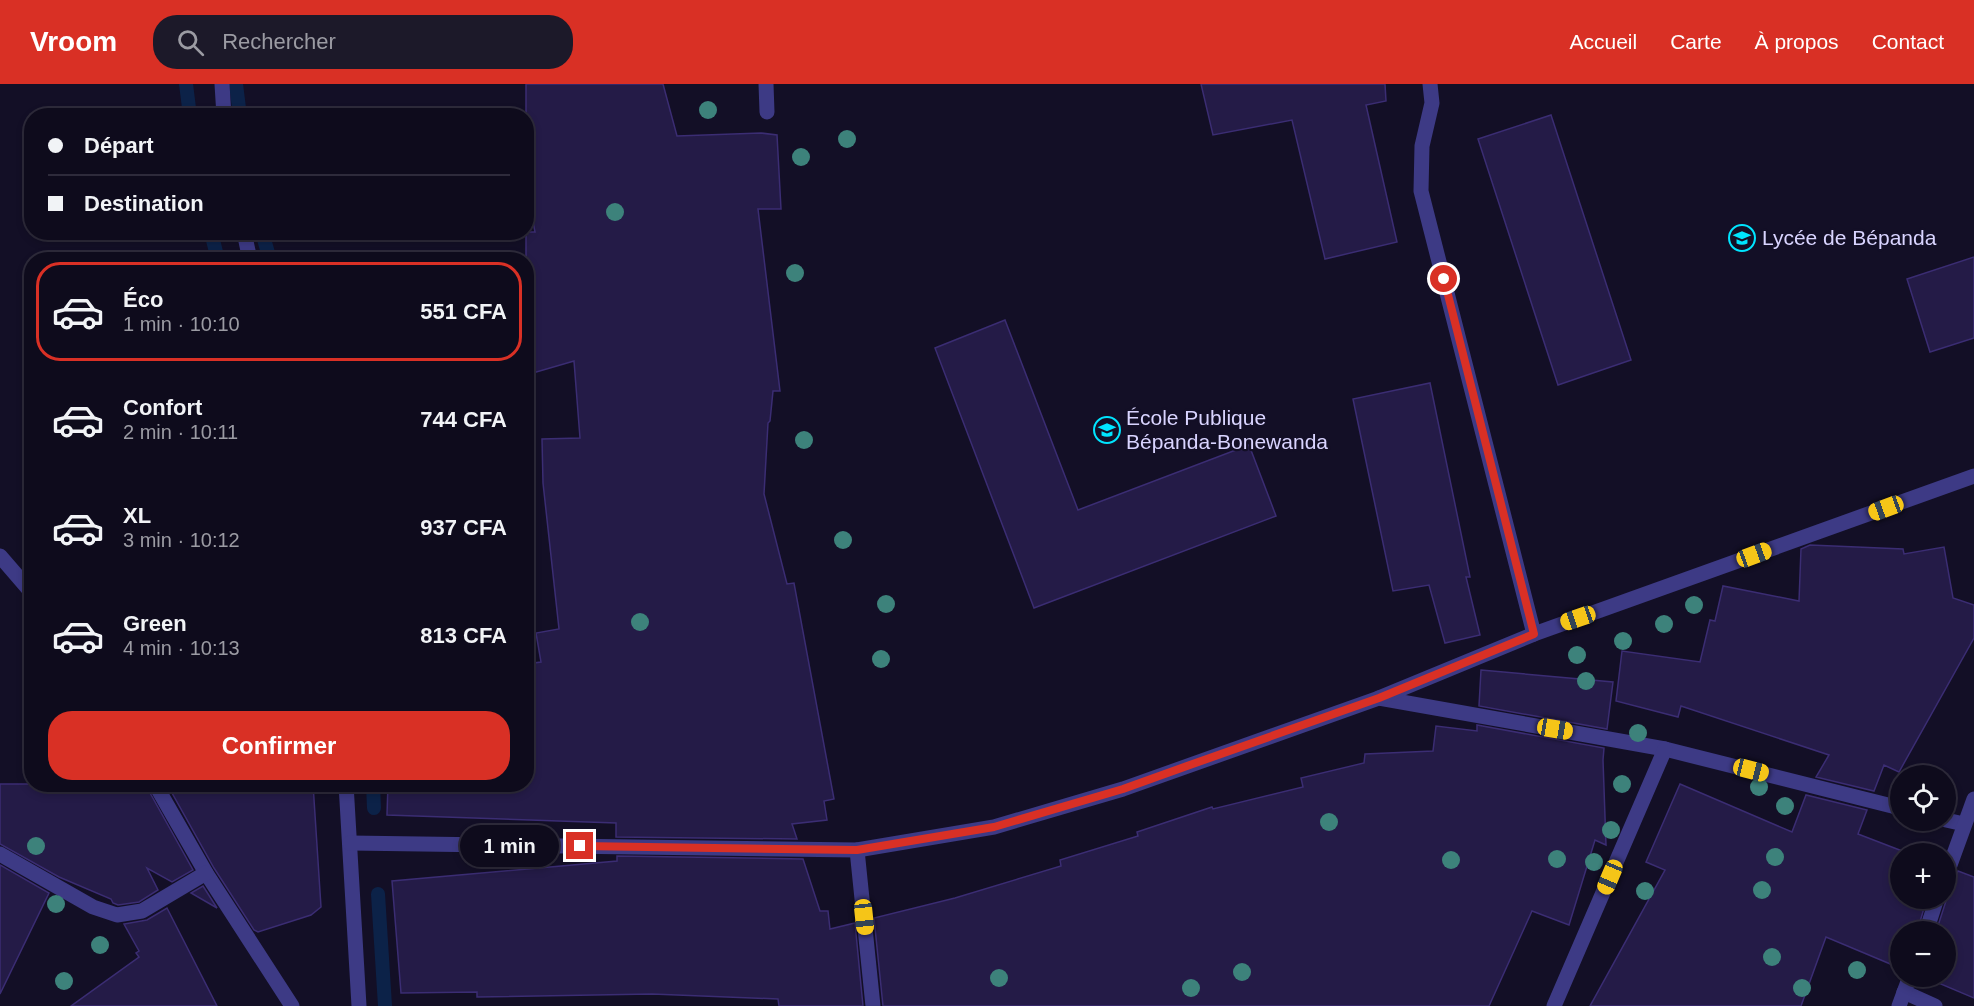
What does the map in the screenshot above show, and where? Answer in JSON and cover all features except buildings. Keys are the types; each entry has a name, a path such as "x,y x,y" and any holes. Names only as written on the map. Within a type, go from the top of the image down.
{"street":[{"path":"222,84 224,108"},
{"path":"766,84 767,112"},
{"path":"1430,84 1432,103 1422,146 1421,191 1534,634"},
{"path":"350,843 857,850 994,827 1123,789 1379,698 1534,634 1974,476"},
{"path":"0,556 24,584"},
{"path":"1379,698 1665,749 1890,805"},
{"path":"1554,1006 1665,749"},
{"path":"160,792 206,873 292,1006"},
{"path":"347,792 359,1006"},
{"path":"1956,847 1974,799"},
{"path":"1956,822 1964,824"},
{"path":"857,850 873,1006"},
{"path":"0,854 93,907 117,915 142,911 206,873"},
{"path":"1901,999 1935,1006"}],"waterway":[{"path":"186,84 189,108"},
{"path":"236,84 239,108"},
{"path":"213,240 216,252"},
{"path":"264,240 268,252"},
{"path":"373,792 374,808"},
{"path":"378,894 385,1006"}],"place":[{"name":"Lycée de Bépanda","path":"1742,238"},
{"name":"École Publique Bépanda-Bonewanda","path":"1107,430"}],"route":[{"path":"580,846 857,850 994,827 1123,789 1379,698 1534,634 1444,279"}]}
